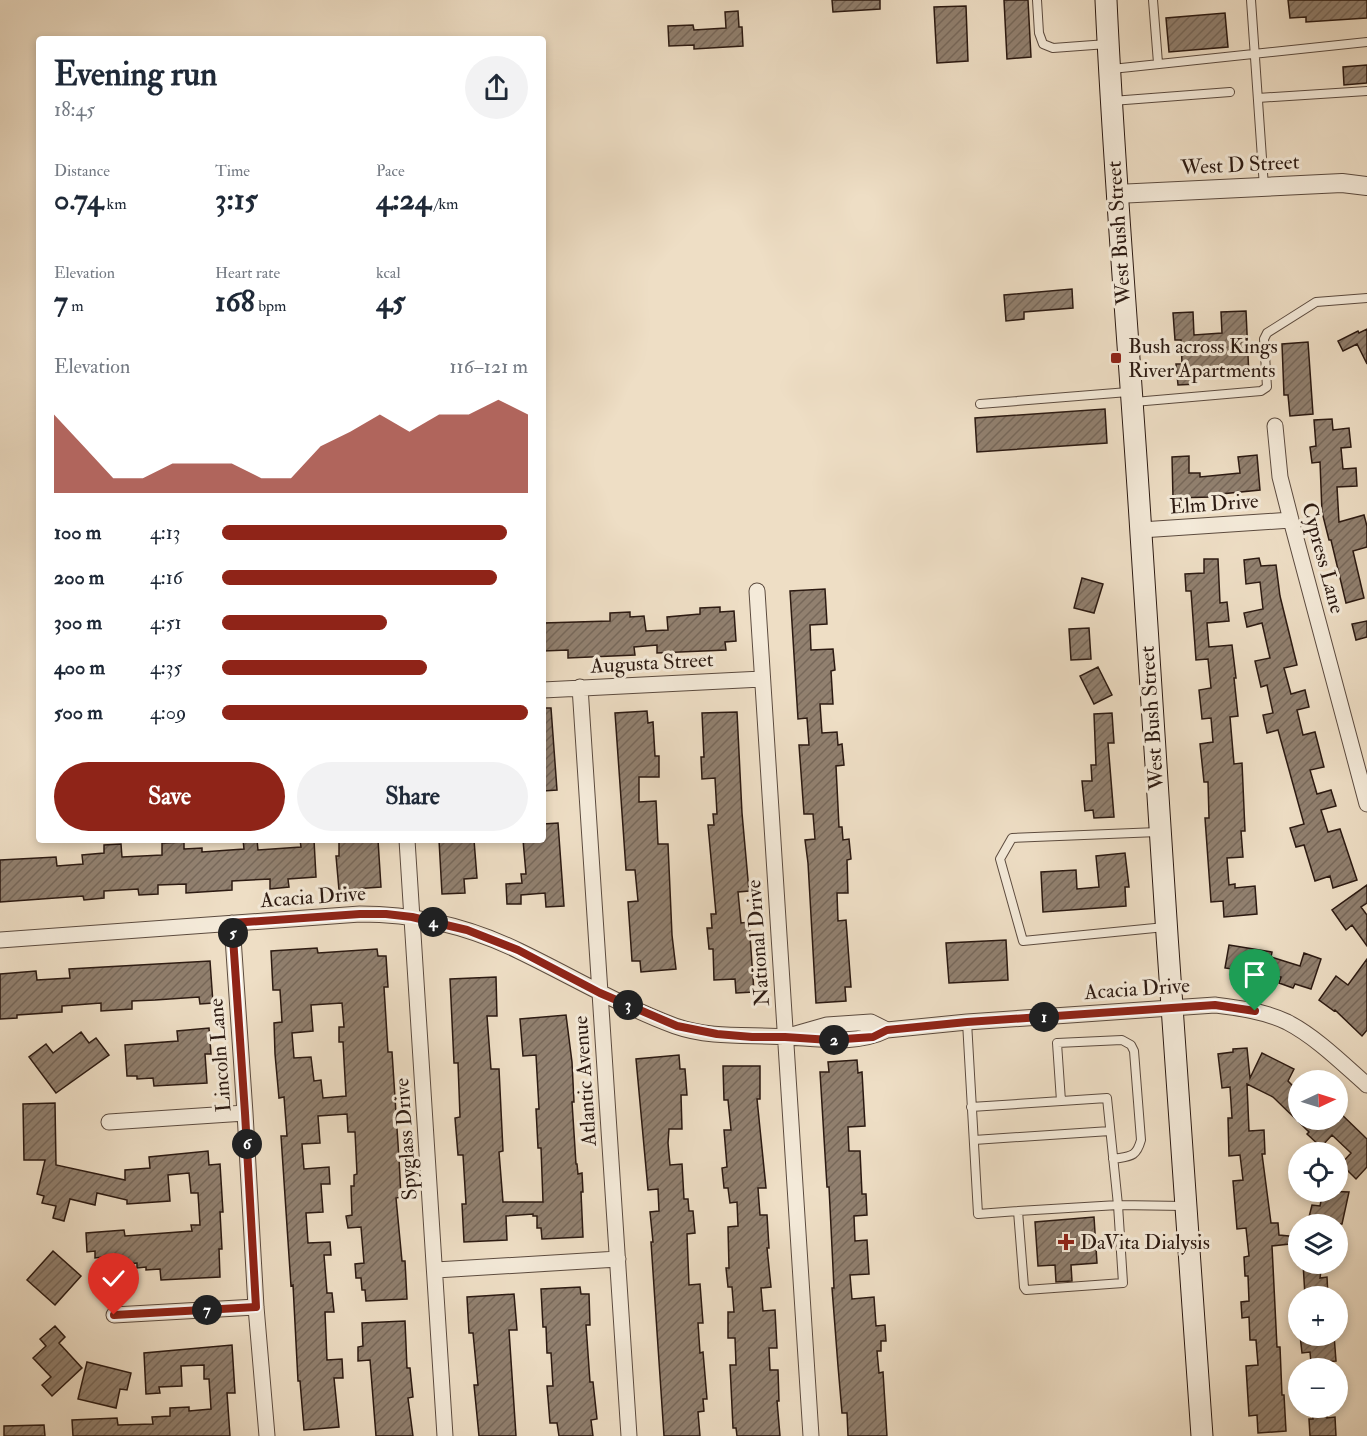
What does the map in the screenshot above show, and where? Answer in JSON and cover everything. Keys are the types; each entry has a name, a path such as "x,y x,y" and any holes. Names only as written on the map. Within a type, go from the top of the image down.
{"main road":[{"name":"West Bush Street","path":"1106,0 1116,194 1202,1436"}],"street":[{"name":"West D Street","path":"1116,194 1342,183 1367,186"},
{"name":"Cypress Lane","path":"1275,426 1280,477 1290,520 1367,804"},
{"name":"Elm Drive","path":"1141,530 1290,520"},
{"name":"National Drive","path":"757,591 811,1436"},
{"name":"Augusta Street","path":"546,690 762,679"},
{"name":"Atlantic Avenue","path":"580,687 629,1436"},
{"name":"Spyglass Drive","path":"407,843 445,1436"},
{"name":"Acacia Drive","path":"0,940 386,914 412,917 467,930 518,950 600,993 677,1026 717,1034 830,1040 873,1037 887,1030 967,1022 1215,1005 1255,1011 1287,1022 1311,1038 1367,1085"},
{"name":"Lincoln Lane","path":"232,923 256,1307 267,1436"},
{"path":"109,1122 245,1113"},
{"path":"436,1270 618,1259"},
{"path":"114,1315 256,1307"}],"lane":[{"path":"1036,0 1039,33 1043,44 1053,48 1108,44"},
{"path":"1153,0 1158,63"},
{"path":"1251,0 1264,187"},
{"path":"1108,69 1367,42"},
{"path":"1258,98 1367,91"},
{"path":"1110,101 1230,92"},
{"path":"980,404 1262,391 1267,387 1264,339 1267,333 1316,302 1367,298"},
{"path":"1160,832 1012,838 1000,858 1023,941 1166,927"},
{"path":"967,1022 978,1214 1118,1205 1185,1206"},
{"path":"1061,1101 1058,1043 1122,1040 1131,1045 1134,1051 1141,1140 1138,1151 1133,1155 1113,1159"},
{"path":"971,1107 1107,1098 1123,1283 1026,1290 1018,1211"},
{"path":"974,1140 1110,1131"}],"building":[{"path":"832,0 880,0 880,9 833,12"},
{"path":"1004,0 1028,0 1031,57 1007,59"},
{"path":"1288,0 1367,0 1367,18 1306,22 1306,17 1290,18"},
{"path":"966,6 968,61 937,63 934,7"},
{"path":"738,11 743,46 694,49 694,45 669,46 668,26 693,25 694,30 726,28 725,12"},
{"path":"1225,13 1228,47 1169,52 1166,18"},
{"path":"1367,65 1367,83 1344,85 1343,67"},
{"path":"1072,289 1073,308 1024,312 1024,319 1006,321 1004,295"},
{"path":"1246,311 1249,377 1224,378 1224,368 1196,370 1197,384 1178,385 1176,364 1182,364 1181,340 1175,340 1173,313 1193,312 1194,335 1222,333 1221,312"},
{"path":"1367,329 1367,364 1357,344 1343,351 1338,341"},
{"path":"1308,342 1313,414 1290,416 1288,395 1284,395 1282,344"},
{"path":"1105,409 1107,443 977,452 975,418"},
{"path":"1332,419 1333,430 1349,428 1351,447 1341,448 1343,469 1356,468 1357,486 1337,487 1339,522 1364,515 1367,526 1367,547 1353,551 1364,598 1346,603 1322,512 1320,462 1312,463 1310,447 1316,446 1314,420"},
{"path":"1257,455 1260,490 1211,495 1211,497 1173,498 1172,457 1189,456 1189,473 1200,473 1200,477 1240,473 1238,457"},
{"path":"1259,558 1261,566 1276,565 1280,596 1297,665 1284,668 1291,694 1305,690 1309,707 1297,710 1303,735 1315,732 1324,767 1310,770 1317,794 1331,790 1336,806 1321,810 1328,832 1340,829 1357,880 1333,888 1330,876 1315,881 1304,845 1296,847 1290,828 1304,824 1278,730 1267,733 1263,715 1273,713 1267,685 1261,687 1255,661 1270,658 1262,623 1247,627 1244,613 1263,609 1260,582 1246,584 1244,560"},
{"path":"1204,559 1218,559 1220,603 1227,602 1229,621 1207,623 1209,647 1232,645 1236,678 1234,678 1238,716 1230,717 1234,764 1242,763 1245,831 1241,831 1243,857 1227,858 1229,885 1235,884 1235,888 1255,886 1257,914 1224,917 1223,901 1211,902 1205,818 1209,818 1208,782 1204,782 1200,744 1213,742 1211,718 1202,719 1199,690 1211,688 1208,659 1196,660 1191,591 1186,591 1185,574 1204,573"},
{"path":"1082,578 1103,584 1094,613 1074,608"},
{"path":"825,589 827,624 810,625 811,650 833,649 835,670 831,671 833,704 820,704 822,733 837,732 838,745 842,744 844,765 836,766 839,827 842,827 843,840 849,839 851,859 847,860 848,893 837,893 838,921 846,920 851,987 845,987 846,1001 816,1003 805,840 815,839 813,814 804,814 799,745 809,745 807,718 798,719 790,591"},
{"path":"720,607 720,612 734,611 736,641 725,642 726,650 657,653 657,645 634,647 635,655 568,658 568,650 546,651 546,623 610,621 610,613 630,612 630,617 644,616 646,631 668,630 667,617 700,614 700,608"},
{"path":"1367,621 1367,637 1356,640 1352,624"},
{"path":"1089,628 1091,659 1071,660 1069,629"},
{"path":"1098,667 1112,695 1094,704 1080,676"},
{"path":"546,708 551,708 557,790 546,791"},
{"path":"647,711 648,723 653,722 655,756 659,756 659,777 639,777 639,802 656,801 658,844 668,844 672,935 676,969 641,972 640,961 632,961 628,902 638,901 635,870 626,870 615,713"},
{"path":"737,712 749,891 738,892 741,923 749,922 754,992 736,993 735,979 714,980 713,949 709,949 707,928 712,928 711,914 716,914 708,825 714,825 713,814 717,814 715,778 702,779 701,757 704,757 702,713"},
{"path":"1112,713 1114,743 1108,743 1114,817 1094,818 1093,810 1085,811 1082,781 1092,781 1091,765 1096,765 1094,714"},
{"path":"558,823 564,906 546,907 545,893 521,895 521,904 507,904 506,884 522,883 521,874 526,874 523,843 546,843 546,824"},
{"path":"162,843 184,843 184,849 202,848 202,852 244,849 243,843 257,843 258,850 301,847 300,843 314,843 316,877 288,879 289,887 270,889 270,879 232,881 232,890 186,893 186,884 158,885 158,894 139,895 138,889 104,891 104,898 84,900 83,896 0,902 0,860 56,857 57,866 83,864 82,855 104,853 104,845 121,844 122,857 162,855"},
{"path":"339,843 378,843 381,887 339,890 336,856 339,856"},
{"path":"439,843 474,843 477,878 464,879 465,893 442,894"},
{"path":"1125,853 1129,887 1125,887 1126,906 1043,912 1041,872 1076,870 1077,889 1099,887 1096,856"},
{"path":"1367,885 1367,903 1361,907 1367,915 1367,946 1352,925 1346,930 1332,910"},
{"path":"1006,940 1008,980 949,983 946,943"},
{"path":"1229,945 1272,952 1271,957 1300,966 1304,953 1321,959 1311,989 1295,984 1293,988 1279,983 1281,977 1225,968"},
{"path":"317,948 318,953 377,949 378,956 386,956 388,987 384,987 388,1052 392,1052 401,1197 396,1198 402,1261 405,1261 407,1299 366,1301 361,1278 356,1278 355,1264 364,1263 361,1227 348,1228 346,1216 352,1215 351,1186 354,1186 354,1175 357,1174 355,1132 348,1132 347,1114 318,1116 320,1143 302,1144 304,1169 329,1167 330,1184 321,1184 323,1212 306,1213 308,1243 330,1242 331,1255 324,1255 327,1293 332,1293 334,1312 325,1312 327,1360 342,1359 343,1378 334,1378 339,1427 304,1430 300,1381 298,1381 281,1136 287,1136 284,1097 279,1098 275,1054 274,1023 282,1022 280,990 273,990 271,951","holes":["342,1003 344,1027 339,1027 339,1042 343,1042 346,1096 323,1098 321,1080 314,1081 311,1057 294,1058 292,1033 313,1031 311,1005"]},
{"path":"1367,959 1367,1030 1362,1036 1335,1010 1319,1000 1336,976 1348,985"},
{"path":"210,961 213,1003 200,1004 199,997 132,1001 132,1009 101,1011 101,1003 62,1006 62,1012 17,1015 17,1018 0,1019 0,974 36,971 37,980 70,978 69,969"},
{"path":"496,977 497,1016 487,1016 491,1069 499,1069 503,1151 499,1152 503,1202 543,1202 541,1148 538,1148 536,1109 539,1109 536,1055 523,1056 520,1019 566,1015 572,1062 576,1164 578,1174 582,1173 583,1237 542,1239 541,1228 537,1228 537,1216 533,1214 506,1216 507,1240 464,1242 462,1204 466,1204 463,1155 458,1155 455,1118 460,1117 458,1063 454,1063 450,979"},
{"path":"209,1028 211,1054 205,1054 207,1083 154,1086 153,1078 137,1079 137,1076 127,1076 125,1045 178,1041 177,1031"},
{"path":"81,1032 89,1043 96,1038 109,1055 56,1093 29,1057 46,1044 53,1053"},
{"path":"1247,1048 1250,1078 1262,1053 1294,1069 1288,1070 1288,1112 1273,1097 1247,1084 1249,1131 1264,1130 1265,1154 1262,1154 1271,1223 1278,1223 1279,1235 1288,1236 1288,1244 1272,1246 1277,1347 1280,1347 1286,1431 1258,1433 1257,1415 1249,1416 1246,1366 1258,1365 1256,1340 1250,1340 1249,1317 1242,1318 1241,1302 1249,1301 1248,1276 1245,1276 1244,1257 1249,1256 1246,1228 1237,1229 1233,1181 1243,1180 1240,1155 1229,1156 1228,1118 1232,1118 1230,1087 1222,1088 1218,1054 1233,1052 1233,1049"},
{"path":"679,1055 680,1069 685,1069 687,1095 681,1095 682,1129 669,1129 668,1143 670,1165 682,1164 684,1199 688,1199 689,1211 693,1211 695,1233 687,1234 689,1285 700,1284 703,1323 698,1323 707,1399 703,1399 704,1411 698,1412 700,1436 664,1436 650,1212 659,1211 658,1189 648,1190 636,1059"},
{"path":"857,1060 858,1073 862,1072 865,1126 848,1127 849,1151 860,1151 862,1194 866,1194 867,1215 854,1216 855,1241 867,1240 869,1274 850,1275 852,1299 874,1297 876,1326 885,1325 886,1341 881,1341 881,1351 877,1351 879,1373 883,1372 887,1436 848,1436 847,1413 842,1413 838,1366 832,1288 834,1288 829,1187 827,1187 820,1072 829,1072 828,1062"},
{"path":"723,1066 760,1066 760,1099 757,1099 766,1188 758,1188 760,1215 767,1215 769,1248 767,1248 771,1287 761,1288 763,1311 775,1310 777,1348 769,1348 770,1370 778,1370 779,1401 777,1401 780,1436 737,1436 736,1428 733,1428 730,1365 736,1365 735,1338 728,1338 728,1312 734,1312 732,1287 728,1287 726,1268 729,1268 728,1227 738,1226 737,1202 730,1203 728,1188 724,1188 722,1168 727,1167 724,1130 731,1130 728,1100 724,1100"},
{"path":"55,1103 56,1165 125,1180 125,1170 150,1168 149,1157 208,1151 209,1165 220,1164 223,1212 220,1212 222,1249 219,1249 220,1277 161,1280 160,1269 137,1268 137,1263 103,1265 102,1257 95,1258 95,1251 87,1252 86,1233 124,1230 125,1236 192,1231 191,1225 200,1225 198,1193 191,1193 189,1173 168,1175 170,1201 127,1204 127,1200 97,1193 95,1205 70,1199 64,1221 53,1218 56,1206 42,1203 44,1196 37,1194 45,1160 24,1160 23,1104"},
{"path":"1348,1121 1367,1139 1367,1167 1356,1179 1348,1171 1348,1156 1351,1153 1348,1150 1348,1142 1339,1142 1332,1135 1326,1142 1316,1142 1307,1134 1309,1132 1307,1130 1348,1130"},
{"path":"1321,1202 1347,1202 1344,1214 1310,1214 1312,1205 1320,1206"},
{"name":"DaVita Dialysis","path":"1094,1217 1097,1263 1071,1265 1072,1281 1056,1282 1055,1265 1038,1266 1035,1222"},
{"path":"53,1251 81,1276 55,1305 27,1280"},
{"path":"1304,1274 1321,1274 1320,1278 1327,1277 1327,1286 1304,1286"},
{"path":"580,1287 581,1294 589,1294 590,1325 586,1325 590,1382 593,1382 597,1419 591,1420 593,1436 559,1436 557,1423 550,1423 547,1386 553,1386 551,1353 547,1353 541,1289"},
{"path":"514,1294 517,1330 509,1330 516,1436 479,1436 474,1385 478,1385 473,1333 469,1333 467,1297"},
{"path":"405,1321 407,1368 410,1368 413,1397 408,1398 413,1436 376,1436 370,1360 358,1361 358,1347 363,1346 362,1323"},
{"path":"55,1326 65,1337 59,1343 82,1368 52,1396 42,1385 51,1377 33,1358 46,1346 40,1339"},
{"path":"232,1345 235,1393 227,1393 230,1436 73,1436 72,1420 117,1418 118,1425 153,1424 152,1417 170,1416 170,1408 189,1407 189,1411 211,1409 209,1379 204,1379 204,1365 181,1366 182,1386 159,1387 160,1393 146,1394 144,1353"},
{"path":"1301,1346 1335,1346 1336,1358 1311,1358 1310,1352 1302,1353"},
{"path":"87,1362 131,1373 127,1390 120,1389 116,1408 78,1399"},
{"path":"1335,1418 1336,1436 1310,1436 1309,1419"},
{"path":"44,1425 45,1436 4,1436 4,1426"}],"place":[{"name":"Bush across Kings River Apartments","path":"1116,358"},
{"name":"DaVita Dialysis","path":"1066,1242"}],"route":[{"path":"114,1315 256,1307 232,923 360,914 412,917 467,930 518,950 600,993 677,1026 717,1034 830,1040 873,1037 887,1030 967,1022 1215,1005 1255,1011"}]}
